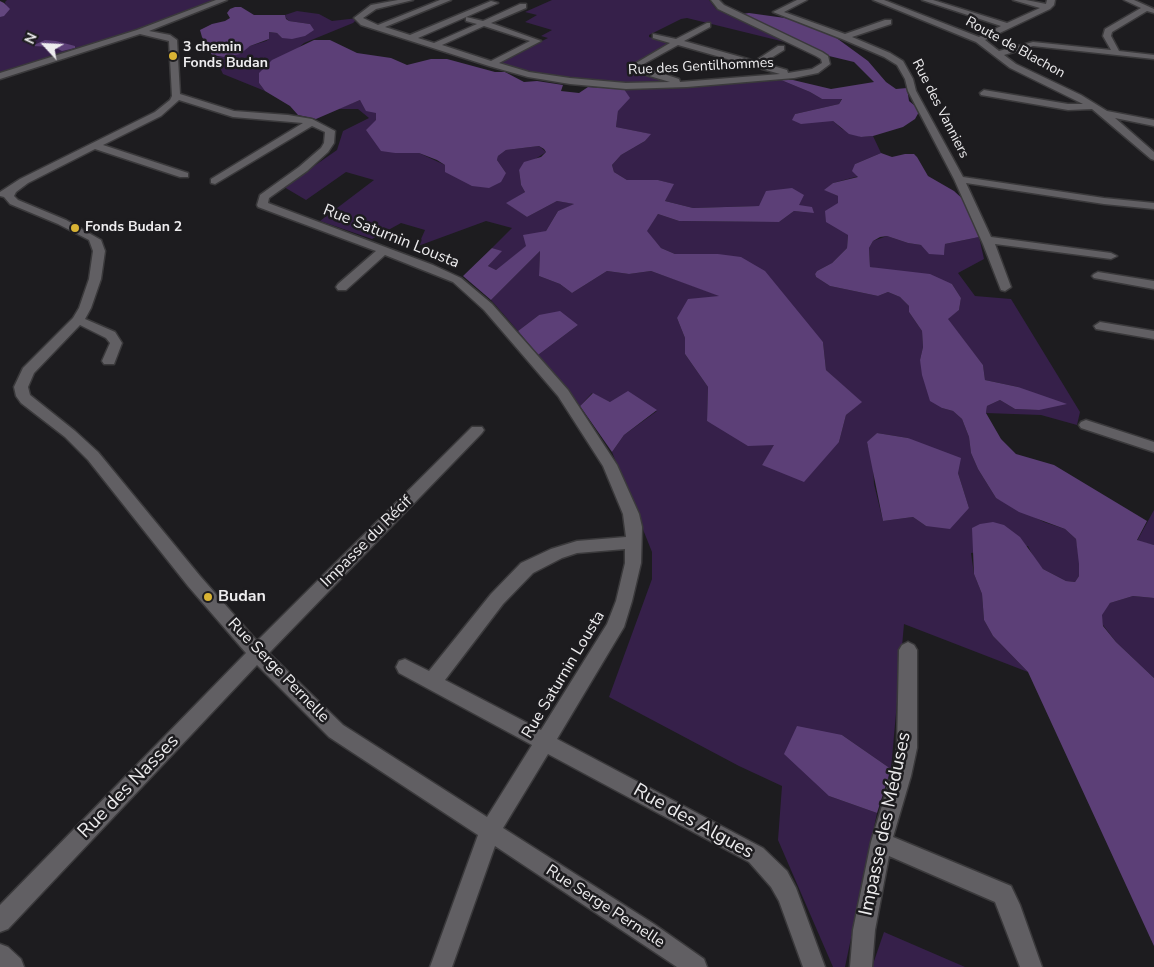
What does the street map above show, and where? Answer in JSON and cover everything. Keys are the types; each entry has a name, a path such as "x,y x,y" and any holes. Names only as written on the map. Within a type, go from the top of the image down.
{"street":[{"path":"0,76 140,32 223,0"},
{"name":"Rue des Gentilhommes","path":"409,0 374,7 364,12 358,18 364,23 492,64 528,74 587,83 640,86 794,75 819,69 826,61 814,51 721,6 715,0"},
{"path":"379,27 447,0"},
{"path":"410,38 494,3 483,0"},
{"name":"Rue des Vanniers","path":"803,0 777,12 845,37 887,55 900,63 909,79 912,91 959,179 1006,287"},
{"name":"Route de Blachon","path":"877,0 979,40 1013,66 1094,106 1152,153"},
{"path":"926,0 1007,26"},
{"path":"1016,0 1049,4"},
{"path":"1128,0 1151,10"},
{"path":"979,40 1049,4"},
{"path":"434,46 523,6"},
{"path":"1116,52 1107,36 1108,31 1151,10"},
{"path":"469,19 538,41 492,64"},
{"path":"845,37 888,22"},
{"path":"687,84 635,67 638,63 707,25"},
{"path":"6,193 24,181 158,114 174,101 176,96 172,40 140,32"},
{"path":"656,36 794,75"},
{"path":"999,54 1033,44 1154,57"},
{"path":"756,64 781,48"},
{"path":"984,93 1068,107 1094,106"},
{"name":"Rue Saturnin Lousta","path":"176,96 233,114 288,118 312,122 330,131 329,143 317,158 264,197 262,205 430,267 457,280 488,307 563,392 610,465 624,495 634,527 629,581 615,627 489,832 441,967"},
{"path":"1104,113 1154,123"},
{"path":"214,181 312,122"},
{"path":"95,146 184,175"},
{"name":"Rue des Vanniers","path":"959,179 1104,201 1154,206"},
{"name":"Rue Serge Pernelle","path":"6,193 14,202 88,235 97,242 99,251 95,279 85,308 78,320 28,371 21,387 23,396 79,442 93,456 189,574 257,653 336,731 489,832 646,932 696,967"},
{"path":"987,240 1111,256"},
{"path":"342,287 384,250"},
{"path":"1098,276 1154,285"},
{"path":"78,320 111,335 116,343 109,361"},
{"path":"1100,326 1154,334"},
{"path":"1086,425 1154,448"},
{"name":"Impasse du Récif","path":"257,653 477,430"},
{"path":"432,682 497,599 527,568 557,553 577,547 634,542"},
{"name":"Impasse des Méduses","path":"861,967 864,930 881,842 901,776 907,748 908,650"},
{"name":"Rue des Nasses","path":"0,921 257,653"},
{"name":"Rue des Algues","path":"405,667 756,855 779,879 788,896 814,967"},
{"path":"881,842 1003,894 1009,905 1030,967"},
{"path":"0,955 13,967"}],"shaded area":[{"path":"7,0 218,0 144,29 0,74 0,15 7,11 5,2"},
{"path":"552,0 709,0 716,9 793,44 687,18 681,19 649,35 649,37 671,43 632,66 636,71 676,84 617,84 549,76 498,63 548,38 541,36 552,30 525,22 537,15 525,12"},
{"path":"235,7 241,7 254,15 285,15 289,21 310,24 314,30 305,36 292,39 282,38 277,33 269,32 269,39 250,46 240,54 224,57 212,55 200,30 230,18 227,13"},
{"path":"297,11 319,14 332,21 358,18 353,23 304,43 259,83 265,91 223,74 215,57 232,56 250,46 266,41 269,39 269,32 277,33 282,38 310,24 289,21 286,18 285,15"},
{"path":"749,13 785,18 810,25 831,34 868,61 886,82 896,89 907,88 909,101 920,110 915,119 903,127 873,136 861,137 849,134 833,121 801,124 792,120 795,114 839,104 842,99 822,99 781,80 793,80 831,89 874,82 854,62 829,56 742,14"},
{"path":"45,40 75,46 75,48 62,51 54,47 32,46"},
{"path":"314,40 330,40 357,53 391,58 407,65 431,59 447,59 495,72 505,72 524,82 537,81 563,85 561,91 579,93 588,87 624,89 630,98 618,111 616,127 651,134 645,141 621,155 612,165 614,172 627,180 658,180 674,184 665,201 693,208 759,206 766,191 792,188 804,195 799,205 812,207 814,213 794,211 779,222 679,221 658,214 647,231 661,248 675,254 718,254 741,257 765,271 823,342 826,370 862,402 846,415 839,442 804,482 762,465 774,445 748,446 707,421 708,387 685,354 685,338 677,318 688,299 719,296 651,271 629,274 607,271 572,293 560,284 539,276 540,251 491,300 463,276 492,248 502,251 488,266 496,270 526,246 523,235 546,231 558,211 574,204 557,201 527,217 506,203 525,192 521,185 519,170 524,162 541,157 546,152 544,149 539,146 506,150 498,156 497,160 506,173 501,182 489,188 472,186 445,172 445,165 437,160 419,153 381,151 366,130 376,120 376,113 366,111 360,100 316,119 298,115 290,106 265,91 259,83 259,73 272,60"},
{"path":"781,80 822,99 842,98 839,104 795,114 793,120 833,121 842,129 861,137 873,136 881,153 855,164 859,176 833,183 825,190 838,196 838,203 848,235 847,248 832,263 817,271 816,277 830,286 878,296 888,292 900,297 909,306 909,312 922,331 923,347 920,360 942,408 953,411 962,419 969,437 971,453 978,469 996,498 1044,522 1065,529 1076,539 1079,557 1079,576 1075,582 1066,581 1043,569 1034,558 1028,546 971,553 974,574 982,594 984,620 993,636 1028,672 904,624 891,769 842,735 829,796 877,813 845,967 833,967 778,840 782,786 739,766 609,697 652,579 652,552 612,452 624,435 657,411 610,402 592,393 580,406 538,355 578,325 539,315 518,331 491,300 540,251 539,276 560,284 572,293 607,271 629,274 651,271 721,296 677,318 685,338 685,354 708,387 707,421 775,445 762,465 839,442 846,415 861,402 826,370 823,342 718,254 675,254 661,248 646,231 658,214 679,221 779,222 794,211 814,213 759,206 693,208 665,201 673,184 658,180 627,180 614,172 612,165 621,155 645,141 650,134 616,127 618,110 629,98 624,89","holes":["877,433 908,438 958,473 969,508 926,526 913,517 883,521 874,484 873,464 867,443"]},
{"path":"360,100 376,112 376,120 395,153 419,153 445,165 506,173 497,160 498,156 506,150 539,146 546,152 519,170 521,185 525,192 507,203 527,217 557,201 575,204 558,211 546,231 496,270 488,266 501,251 492,248 512,228 486,221 418,246 425,230 401,223 372,239 320,221 374,180 346,172 306,200 284,187 337,150 343,131 369,118 358,109 338,109"},
{"path":"881,153 892,157 914,154 928,176 954,191 966,202 972,213 979,237 945,244 944,255 929,254 921,245 887,236 880,237 873,241 869,248 870,267 930,274 952,284 961,298 959,310 948,319 983,365 985,380 1018,387 1067,404 1039,410 1015,409 1000,400 987,406 986,413 1001,439 1016,454 1054,465 1147,521 1137,540 1154,545 1154,598 1133,596 1110,603 1102,615 1103,626 1116,642 1154,678 1154,946 1028,672 993,636 984,620 982,594 974,574 972,528 980,524 993,522 1004,525 1020,537 1043,569 1066,581 1075,582 1079,576 1076,539 1065,529 1019,512 996,498 978,469 971,453 969,437 962,419 953,411 942,408 930,401 922,375 920,360 923,347 922,331 909,312 909,306 900,297 888,292 878,296 830,286 816,277 817,271 832,263 847,248 848,235 826,222 825,211 838,203 838,196 824,190 833,183 858,177 852,171 855,164"},
{"path":"887,236 921,245 944,254 945,244 979,237 984,259 958,273 975,296 1011,299 1080,412 1077,425 1041,415 986,413 987,406 1000,400 1015,409 1039,410 1018,387 985,380 983,365 947,319 959,310 961,298 952,284 870,267 869,248 873,241"},
{"path":"560,311 578,325 538,355 518,331 539,315"},
{"path":"628,391 657,410 624,435 612,452 580,406 593,393 610,402"},
{"path":"877,433 908,438 961,458 958,473 969,508 950,529 926,526 913,517 883,521 867,442"},
{"path":"1154,510 1154,545 1137,541"},
{"path":"1133,596 1154,598 1154,678 1116,642 1103,625 1101,615 1110,603"},
{"path":"797,726 842,735 891,769 877,813 829,796 784,754"},
{"path":"884,932 965,967 872,967"}],"waterway":[{"path":"0,5 4,9 0,13"}],"place":[{"name":"3 chemin Fonds Budan","path":"173,56"},
{"name":"Fonds Budan 2","path":"75,228"},
{"name":"Budan","path":"208,597"}]}
